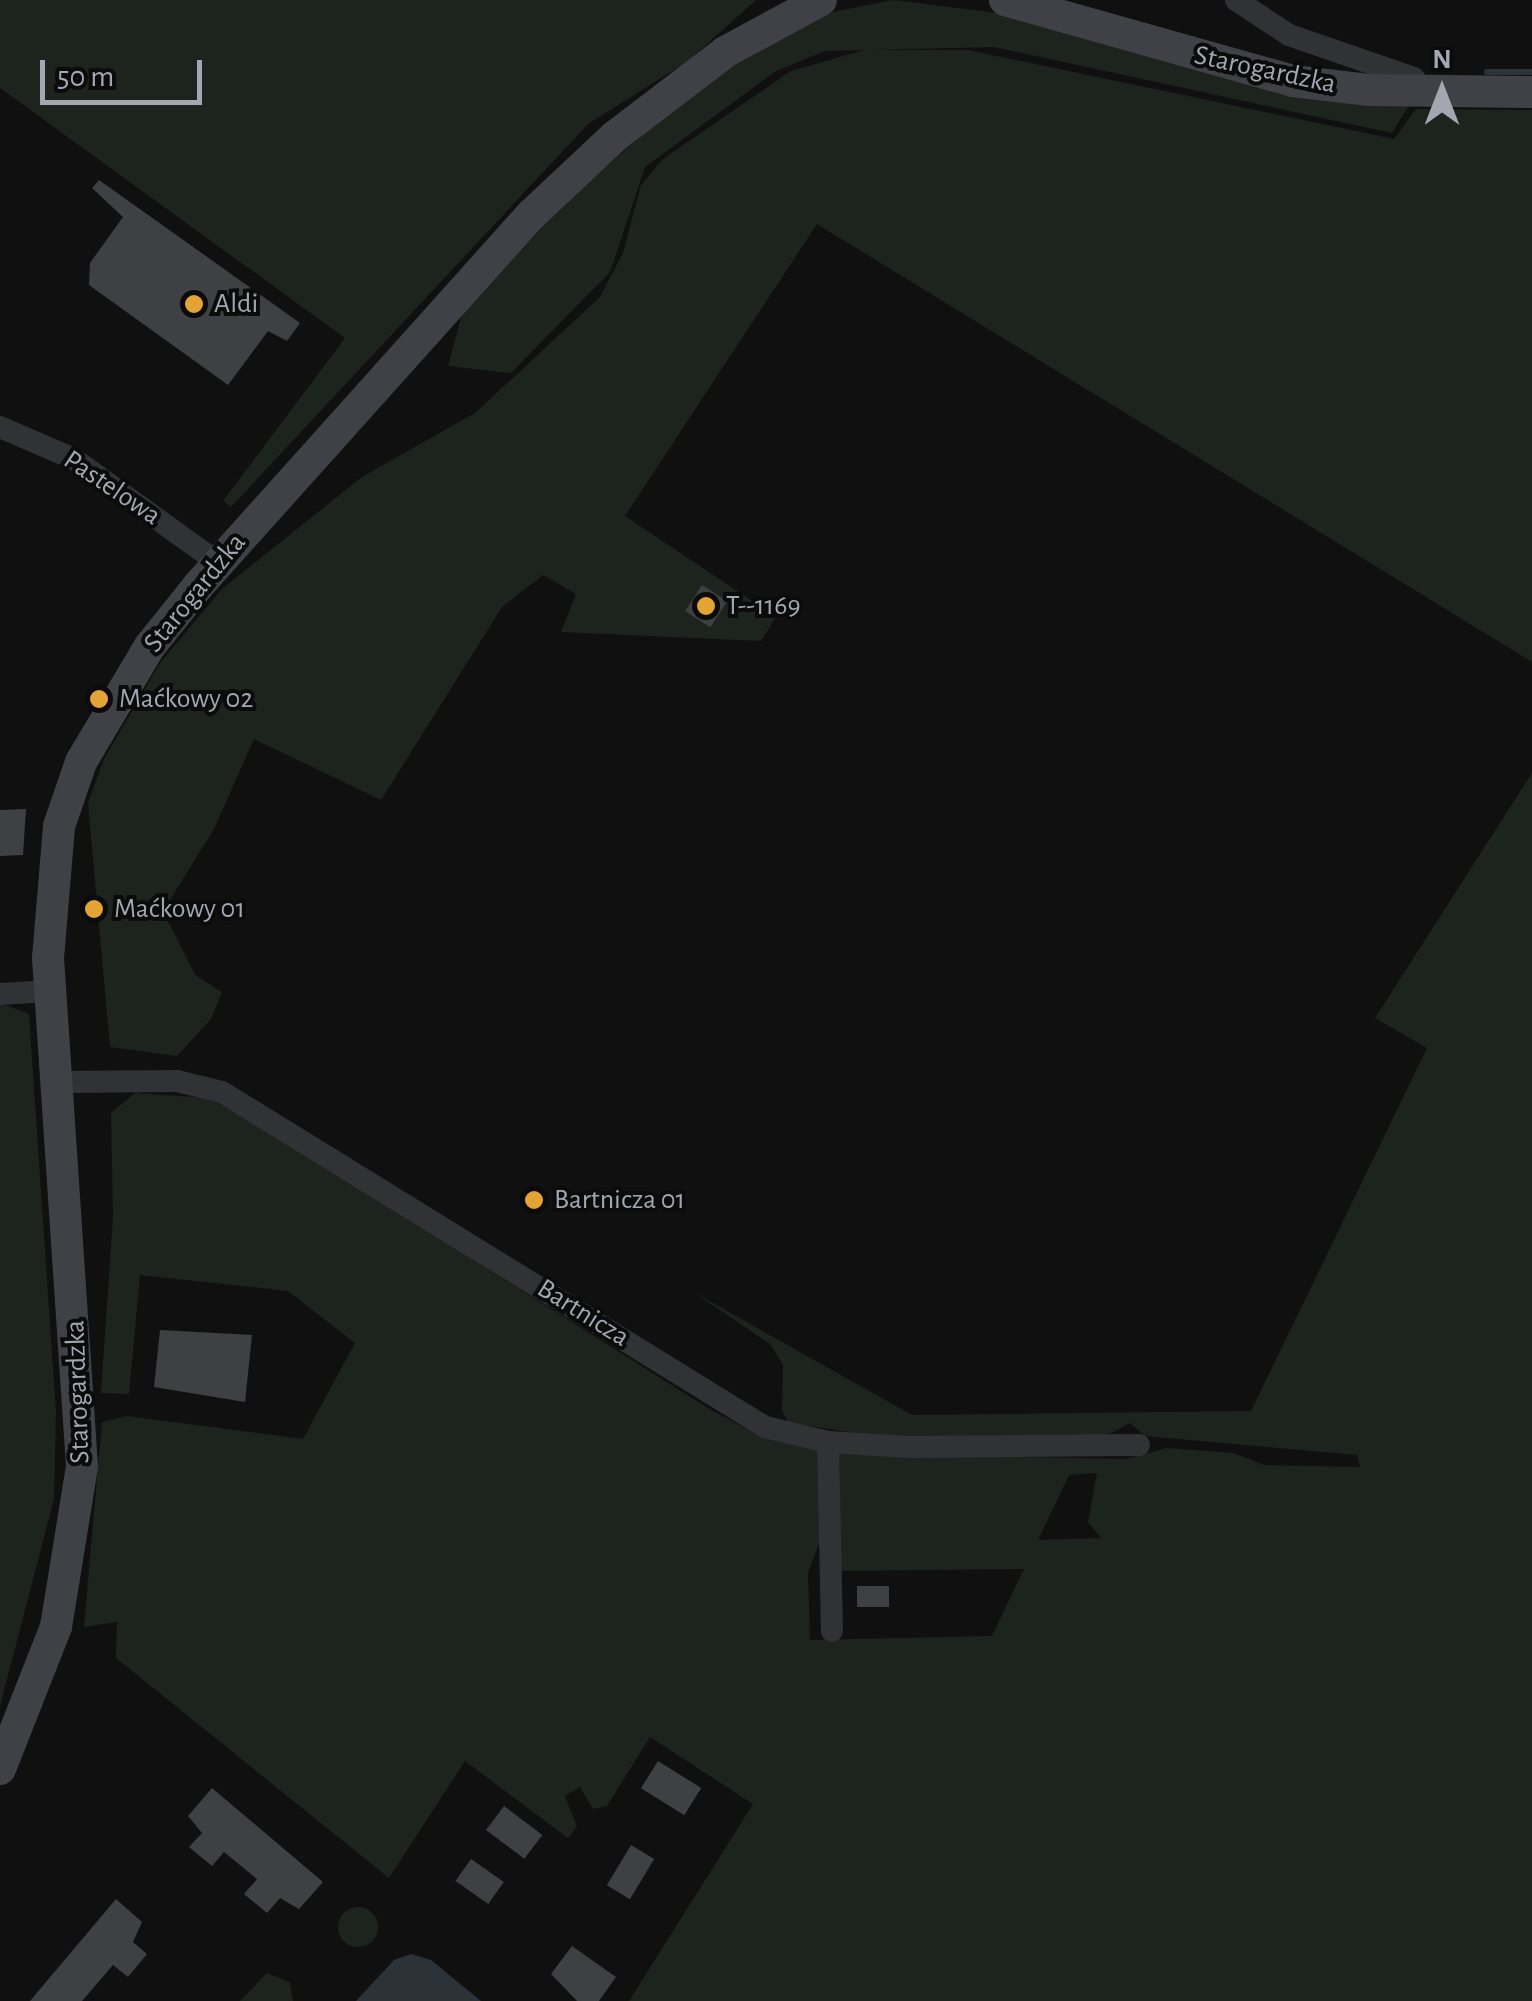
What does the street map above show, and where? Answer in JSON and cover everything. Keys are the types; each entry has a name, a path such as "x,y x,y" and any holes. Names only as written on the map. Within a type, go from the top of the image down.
{"main road":[{"name":"Starogardzka","path":"0,1769 56,1627 82,1466 49,992 51,880 59,826 81,762 150,646 217,562 586,160 724,52 822,0"},
{"name":"Starogardzka","path":"1005,0 1293,81 1423,91 1532,92"}],"street":[{"path":"1236,0 1290,35 1414,78 1423,91"},
{"name":"Pastelowa","path":"0,426 74,459 217,562"},
{"path":"0,994 49,992"},
{"name":"Bartnicza","path":"56,1082 177,1081 222,1092 765,1427 828,1442 1139,1445"},
{"path":"828,1442 832,1631"}],"shaded area":[{"path":"0,0 756,0 688,61 588,124 231,507 223,501 345,338 0,88"},
{"path":"893,0 1005,14 1411,102 1392,133 994,47 825,51 776,71 645,167 610,272 511,373 448,366 463,310 550,214 686,98 744,55 828,13"},
{"path":"864,50 968,50 1394,139 1416,109 1532,110 1532,662 817,224 625,516 776,617 761,641 561,632 576,594 543,575 502,607 381,800 254,739 214,829 163,911 195,975 222,992 211,1019 177,1056 110,1047 88,803 104,759 160,663 222,589 362,477 475,413 600,297 623,253 641,185 663,159 791,71"},
{"path":"1532,773 1532,2001 629,2001 753,1804 650,1737 607,1806 593,1809 580,1787 565,1796 577,1826 568,1838 465,1761 389,1878 116,1658 117,1622 84,1627 102,1422 127,1416 303,1439 355,1343 288,1291 140,1275 129,1394 101,1393 113,1217 111,1113 135,1093 207,1098 241,1113 711,1410 753,1432 820,1451 825,1528 808,1573 810,1640 992,1636 1024,1569 841,1571 839,1452 1001,1450 1017,1457 1126,1459 1167,1448 1233,1453 1264,1465 1360,1467 1357,1455 1145,1436 1130,1423 1104,1437 896,1439 789,1423 782,1411 783,1365 770,1344 695,1293 912,1415 1251,1411 1427,1048 1375,1018","holes":["1097,1473 1088,1522 1101,1538 1038,1540 1069,1475"]},
{"path":"0,1003 29,1014 56,1413 54,1499 0,1706"},
{"path":"358,1907 372,1913 378,1927 372,1941 358,1947 344,1941 338,1927 344,1913"},
{"path":"411,1954 431,1960 481,2001 356,2001 394,1960"},
{"path":"267,1973 290,1982 293,2001 240,2001"}],"building":[{"name":"Aldi","path":"99,180 300,323 287,341 268,331 228,385 89,285 90,263 123,217 92,188"},
{"name":"T--1169","path":"702,585 727,601 710,627 685,611"},
{"path":"26,809 23,855 0,856 0,810"},
{"path":"160,1330 252,1335 245,1402 154,1387"},
{"path":"857,1586 889,1586 889,1607 857,1607"},
{"path":"658,1761 701,1788 684,1815 641,1788"},
{"path":"212,1788 323,1882 299,1909 280,1898 267,1913 244,1894 257,1879 224,1852 212,1866 189,1847 202,1833 188,1816"},
{"path":"504,1806 542,1835 524,1859 486,1830"},
{"path":"631,1845 654,1859 630,1899 607,1885"},
{"path":"471,1859 504,1882 488,1904 456,1881"},
{"path":"116,1899 142,1922 133,1942 147,1954 128,1977 113,1965 82,2001 30,2001"},
{"path":"572,1946 616,1977 599,2001 577,2001 551,1974"}],"waterway":[{"path":"1487,72 1532,72"}],"place":[{"name":"Aldi","path":"194,304"},
{"name":"T--1169","path":"706,606"},
{"name":"Maćkowy 02","path":"99,699"},
{"name":"Maćkowy 01","path":"94,909"},
{"name":"Bartnicza 01","path":"534,1200"}]}
